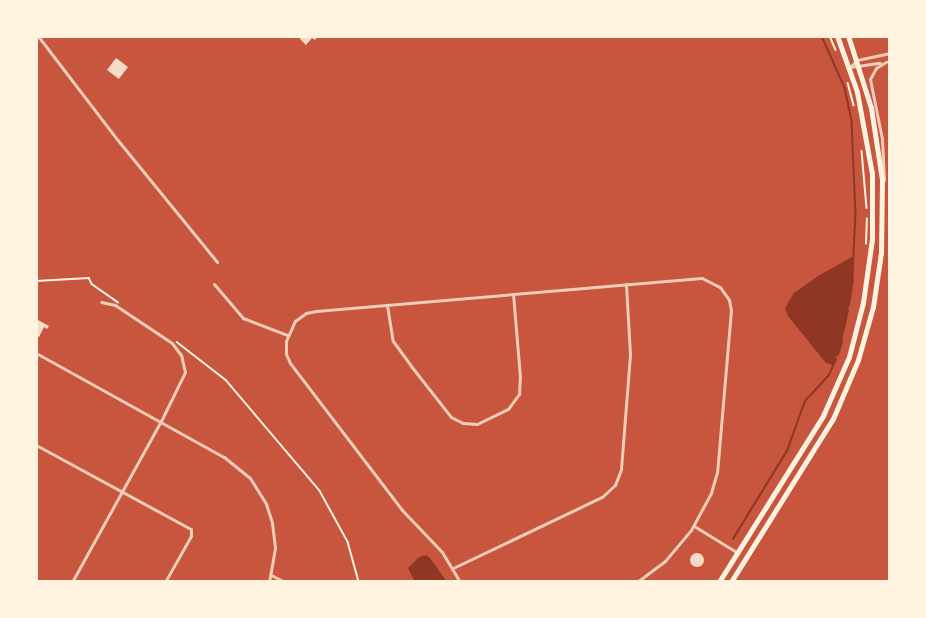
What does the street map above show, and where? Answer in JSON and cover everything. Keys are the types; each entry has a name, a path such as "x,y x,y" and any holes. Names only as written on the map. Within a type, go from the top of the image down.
{"main road":[{"path":"719,582 823,416 849,357 861,312 871,258 873,193 865,128 849,67 837,36"},
{"path":"731,582 815,452 852,378 864,343 877,289 882,244 883,198 875,126 860,68 848,36"}],"street":[{"path":"38,36 121,145 217,262"},
{"path":"849,67 857,60 890,53"},
{"path":"849,67 860,68 888,62"},
{"path":"883,198 884,160 870,79 876,68 888,62"},
{"path":"460,582 434,542 402,510 290,363 286,354 287,335 297,319 311,311 702,278 720,287 729,300 731,310 720,451 711,493 694,526 665,561 637,582"},
{"path":"214,284 243,318 287,335"},
{"path":"453,568 602,497 615,484 621,469 630,354 626,284"},
{"path":"387,305 393,341 416,373 451,417 463,423 477,424 508,409 519,394 520,377 513,294"},
{"path":"72,582 183,380 184,367 181,355 171,343 115,305 101,302"},
{"path":"36,353 224,457 250,478 266,504 272,523 275,548 269,582"},
{"path":"37,452 38,446 192,531 165,582"},
{"path":"694,526 738,553"},
{"path":"271,575 285,582"}],"path":[{"path":"830,36 837,51"},
{"path":"847,80 855,109"},
{"path":"862,146 867,205 866,250"},
{"path":"36,281 89,278 92,285 103,291"},
{"path":"190,353 226,380 320,490 348,542 359,582"}],"shaded area":[{"path":"854,256 853,284 842,342 833,365 826,363 788,316 785,308 794,293 818,276"},
{"path":"426,555 447,582 415,582 408,568 419,557"}],"building":[{"path":"302,36 318,36 315,40 312,38 306,45 300,39"},
{"path":"116,58 128,67 119,79 107,70"},
{"path":"38,320 49,326 47,329 44,327 39,337 36,336"},
{"path":"694,553 700,553 704,560 700,567 694,567 690,563 690,557"}],"waterway":[{"path":"822,36 845,88 852,122 856,213 853,275"},
{"path":"849,305 853,280"},
{"path":"844,329 848,310"},
{"path":"838,355 842,342"},
{"path":"733,539 787,451 805,401 829,375 836,359"}]}
